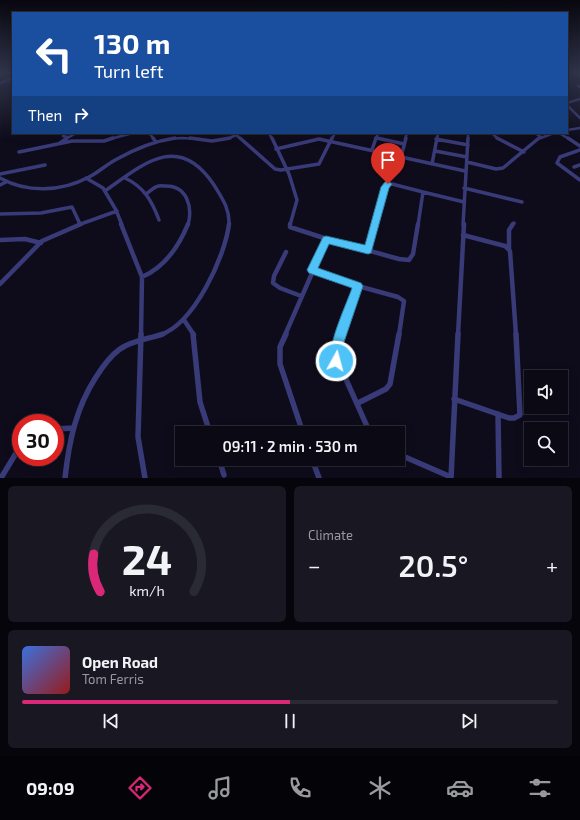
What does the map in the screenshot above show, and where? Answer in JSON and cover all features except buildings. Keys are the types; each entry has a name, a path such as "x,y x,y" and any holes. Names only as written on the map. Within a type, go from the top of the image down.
{"street":[{"path":"580,99 568,106 578,114 580,118"},
{"path":"568,130 580,128"},
{"path":"64,134 63,136 68,137"},
{"path":"58,145 74,134"},
{"path":"19,152 72,141 104,141 129,134"},
{"path":"150,134 156,142"},
{"path":"0,178 20,188 45,189 64,186 86,178 138,148 156,142 182,138 219,142 239,134"},
{"path":"269,134 286,169 297,202 297,208 290,221 290,226 326,239 404,260 411,258 424,192"},
{"path":"236,136 272,167 278,170 318,164 334,134"},
{"path":"372,150 377,134"},
{"path":"401,157 407,134"},
{"path":"432,164 438,134"},
{"path":"405,457 451,478 464,188 468,145 466,134"},
{"path":"493,134 498,140 524,152"},
{"path":"537,134 542,137"},
{"path":"435,151 502,169 542,137 551,134"},
{"path":"561,134 580,146"},
{"path":"375,138 404,144"},
{"path":"276,149 319,139 465,171"},
{"path":"436,139 468,145"},
{"path":"580,150 560,157 558,163 564,170 580,180"},
{"path":"65,478 73,428 86,398 103,367 111,356 127,344 166,333 184,320 210,279 228,234 229,216 223,200 196,162 183,157 171,156 155,160 105,191"},
{"path":"574,167 580,164"},
{"path":"0,174 45,165"},
{"path":"86,178 101,186 105,191 116,211 142,277 138,437 145,478"},
{"path":"125,178 140,186 151,201 159,220"},
{"path":"0,185 6,182"},
{"path":"368,250 386,185 392,184 464,202"},
{"path":"142,277 154,272 169,256 185,231 190,210 190,203 187,198 180,190 174,187 157,186 146,194"},
{"path":"464,188 522,202"},
{"path":"0,214 41,213 72,207 80,224"},
{"path":"1,283 40,243 80,224 116,211"},
{"path":"454,399 514,418 521,413 509,249 509,227 514,223"},
{"path":"463,235 502,244 509,249"},
{"path":"301,426 280,364 279,352 326,239"},
{"path":"0,244 2,240 25,240 40,243"},
{"path":"286,252 274,276 273,283 280,288 301,296"},
{"path":"312,270 358,286 398,297 404,301 390,384 386,389 358,403"},
{"path":"358,286 336,353 336,361 358,403 367,426"},
{"path":"184,320 194,336 200,402 208,426"},
{"path":"498,414 499,478"},
{"path":"64,428 73,428"},
{"path":"1,478 12,460"},
{"path":"221,466 224,476"},
{"path":"315,466 319,478"}],"route":[{"path":"336,361 338,345 358,286 312,270 326,239 368,250 385,187 388,184"}]}
